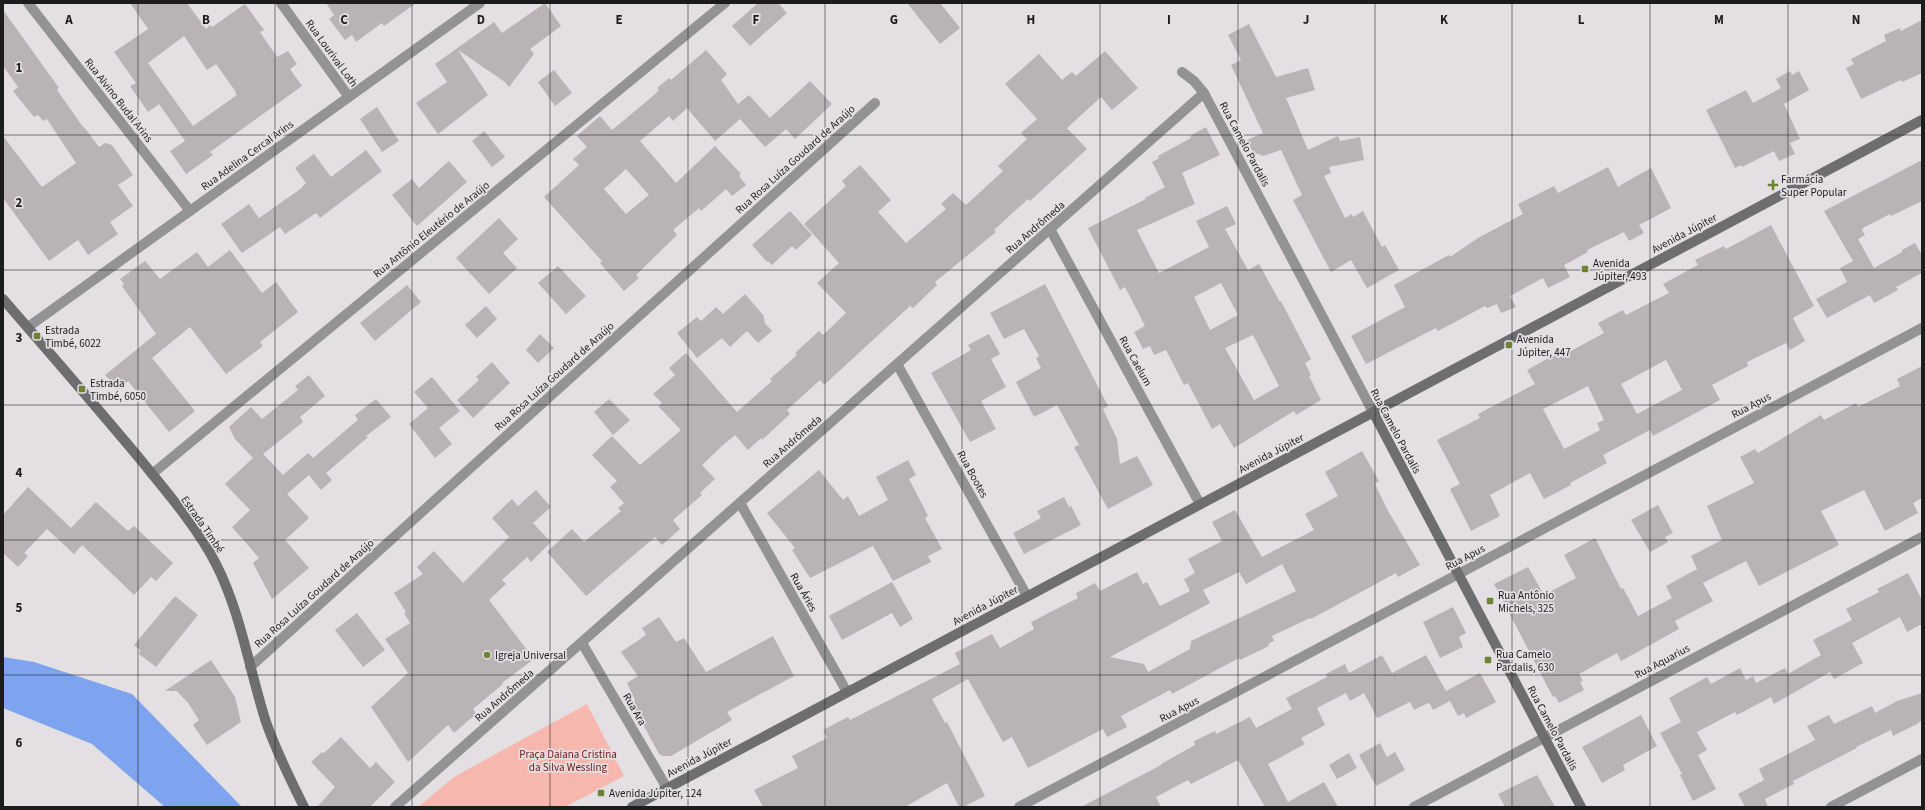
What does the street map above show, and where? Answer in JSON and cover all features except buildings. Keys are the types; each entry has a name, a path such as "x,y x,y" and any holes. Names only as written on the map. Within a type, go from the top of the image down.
{"main road":[{"name":"Avenida Júpiter","path":"632,807 1922,120"},
{"name":"Estrada Timbé","path":"3,298 82,389 152,474 190,523 216,563 234,604 266,722 276,748 304,807"},
{"name":"Rua Camelo Pardalis","path":"1373,412 1581,807"}],"street":[{"name":"Rua Alvino Budal Arins","path":"28,3 190,211"},
{"name":"Rua Lourival Loth","path":"281,3 349,97"},
{"name":"Rua Adelina Cercal Arins","path":"28,327 480,3"},
{"name":"Rua Antônio Eleutério de Araújo","path":"152,474 725,3"},
{"name":"Rua Camelo Pardalis","path":"1182,72 1194,81 1204,93 1373,412"},
{"name":"Rua Andrômeda","path":"395,807 1204,93"},
{"name":"Rua Rosa Luíza Goudard de Araújo","path":"250,667 875,103"},
{"name":"Rua Caelum","path":"1050,229 1200,504"},
{"name":"Rua Apus","path":"1019,807 1922,328"},
{"name":"Rua Bootes","path":"897,364 1028,596"},
{"name":"Rua Áries","path":"740,503 847,692"},
{"name":"Rua Aquarius","path":"1414,807 1922,537"},
{"name":"Rua Ara","path":"582,643 667,788"},
{"path":"1831,807 1922,759"}],"green space":[{"name":"Praça Daiana Cristina da Silva Wessling","path":"587,704 624,776 565,807 418,807 454,777"}],"water":[{"path":"3,657 34,662 132,694 242,807 165,807 92,744 3,708"}],"place":[{"name":"Farmácia Super Popular","path":"1773,185"},
{"name":"Avenida Júpiter, 493","path":"1585,269"},
{"name":"Estrada Timbé, 6022","path":"37,336"},
{"name":"Avenida Júpiter, 447","path":"1509,345"},
{"name":"Estrada Timbé, 6050","path":"82,389"},
{"name":"Rua Antônio Michels, 325","path":"1490,601"},
{"name":"Igreja Universal","path":"487,655"},
{"name":"Rua Camelo Pardalis, 630","path":"1488,660"},
{"name":"Avenida Júpiter, 124","path":"601,793"}]}
